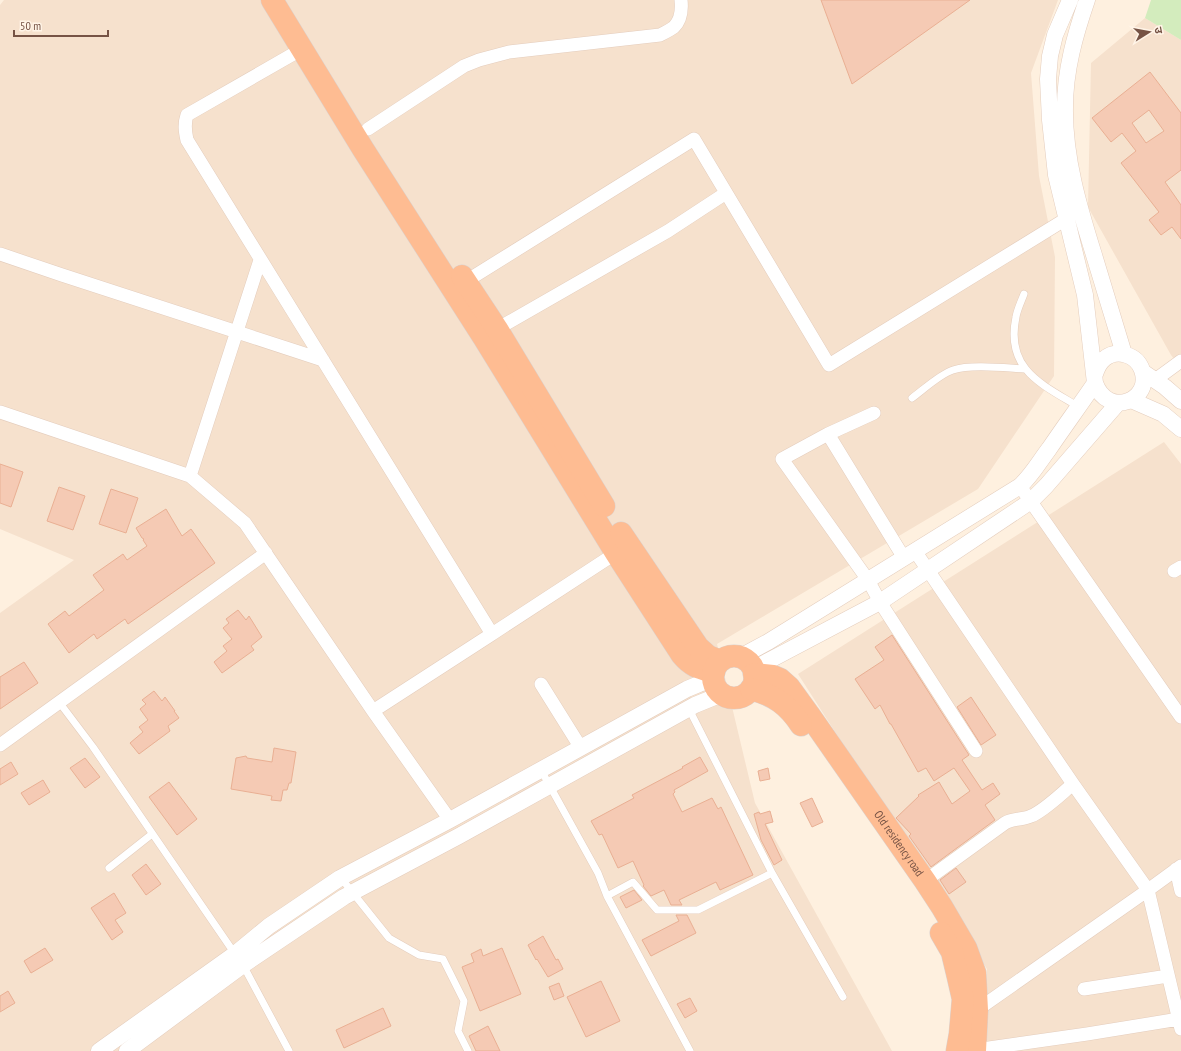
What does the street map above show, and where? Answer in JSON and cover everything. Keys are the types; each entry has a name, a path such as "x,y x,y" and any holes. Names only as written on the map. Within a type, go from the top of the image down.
{"highway":[{"path":"272,0 363,149 459,285 497,329 629,546 698,647 733,675"},
{"path":"287,0 368,129 459,285 488,345 616,553 685,659 694,666 733,675"},
{"name":"Old residency road","path":"733,675 773,676 780,679 789,687 942,907 966,948 975,973 977,1010 969,1051"},
{"name":"Old residency road","path":"733,675 775,698 796,717 930,914 952,952 962,999 960,1034 969,1051"}],"street":[{"path":"368,129 464,66 479,60 509,52 660,35 674,28 680,18 682,7 681,0"},
{"path":"1070,0 1055,35 1050,56 1048,79 1050,120 1056,175 1085,295 1089,338 1097,390 1106,399 1112,402 1124,401 1137,395 1142,388 1144,380 1149,376 1181,361"},
{"path":"1087,0 1069,60 1065,106 1068,149 1081,214 1124,354"},
{"path":"302,50 187,115 184,130 188,140 260,260 492,634"},
{"path":"459,285 694,139 829,365 1066,219"},
{"path":"497,329 668,231 726,193"},
{"path":"0,254 323,360"},
{"path":"190,476 260,260"},
{"path":"99,1051 239,959 344,897 459,836 705,700 763,645 1020,486 1029,478 1039,465 1079,407 1095,379 1098,365 1105,358 1114,354 1124,354 1130,356 1136,360 1149,376 1181,401"},
{"path":"1124,401 1163,414 1181,429"},
{"path":"127,1051 239,959 269,926 340,878 450,820 687,689 699,684 733,675 880,602 1031,501 1124,401"},
{"path":"0,412 190,476 245,523 373,711 450,820"},
{"path":"874,413 828,434 782,459 868,580 880,602 976,751"},
{"path":"828,434 910,554 928,570 1073,784 1148,890 1180,1024 1087,1034 969,1051"},
{"path":"1020,486 1181,717"},
{"path":"0,745 266,553"},
{"path":"373,711 616,553"},
{"path":"542,684 581,748"},
{"path":"925,881 1004,823 1014,819 1027,818 1037,814 1073,784"},
{"path":"977,1010 1148,890 1178,867"},
{"path":"1178,867 1181,891"},
{"path":"1084,989 1168,976"}],"lane":[{"path":"1024,294 1016,316 1014,337 1015,349 1025,369 1035,380 1079,407"},
{"path":"912,398 952,370 968,368 1025,369"},
{"path":"59,702 93,747 239,959 289,1051"},
{"path":"689,708 772,873 843,997"},
{"path":"541,770 598,873 607,896 690,1051"},
{"path":"109,868 152,834"},
{"path":"607,896 633,882 657,910 698,910 772,873"},
{"path":"340,878 389,938 420,955 443,959 464,1001 458,1031 468,1051"}],"shaded area":[{"path":"4,0 1058,0 1031,73 1039,176 1055,257 1054,376 978,489 717,644 755,803 892,1051 0,1051 0,613 74,560 0,529 0,5"},
{"path":"1145,18 1181,40 1181,368 1171,355 1088,207 1091,63"},
{"path":"1164,442 1181,464 1181,1051 980,1051 987,969 798,674"}],"green space":[{"path":"1151,0 1181,0 1181,40 1145,18"}],"building":[{"path":"821,0 970,0 852,84"},
{"path":"1150,72 1181,113 1181,170 1165,182 1181,205 1181,239 1172,227 1161,235 1149,220 1159,212 1121,163 1136,151 1122,133 1111,142 1092,118","holes":["1149,110 1164,131 1146,143 1132,123"]},
{"path":"0,464 23,472 11,507 0,503"},
{"path":"59,487 85,496 73,530 47,521"},
{"path":"111,489 138,498 126,533 99,524"},
{"path":"166,509 182,536 191,529 215,563 128,624 125,619 97,639 94,634 69,653 48,624 65,611 69,616 104,590 93,575 123,554 127,560 147,546 136,528"},
{"path":"238,610 246,620 249,616 262,637 251,646 254,650 222,673 214,662 227,651 223,646 232,639 223,628 229,623 226,619"},
{"path":"892,635 969,755 962,760 982,790 993,783 1000,794 985,805 995,820 931,867 909,836 911,834 896,818 919,796 918,795 939,782 952,804 970,791 954,768 934,781 926,768 918,772 880,705 875,709 855,679 884,660 875,647"},
{"path":"24,662 38,683 0,709 0,677"},
{"path":"154,691 162,701 165,697 179,718 168,726 170,731 139,754 130,743 143,732 139,727 148,720 140,709 146,704 142,700"},
{"path":"971,697 996,735 981,745 957,707"},
{"path":"274,748 296,752 291,783 289,783 287,790 283,790 281,801 271,800 272,796 231,789 236,758 246,756 247,758 272,762"},
{"path":"700,757 708,771 674,790 675,792 673,794 682,812 712,798 718,809 721,807 753,875 720,890 716,882 679,900 682,905 671,905 664,890 651,896 643,886 644,885 633,861 618,868 602,834 599,835 591,821 634,798 632,795 683,768 682,767"},
{"path":"85,758 100,777 85,788 70,768"},
{"path":"11,762 18,774 0,785 0,769"},
{"path":"768,768 770,779 760,781 758,771"},
{"path":"43,780 50,792 29,805 21,793"},
{"path":"169,782 197,819 177,835 149,797"},
{"path":"812,798 823,822 812,827 800,803"},
{"path":"770,811 773,822 765,824 782,860 774,865 761,840 754,814"},
{"path":"146,864 161,884 146,895 132,875"},
{"path":"956,868 966,882 949,894 940,880"},
{"path":"634,890 642,900 626,908 620,897"},
{"path":"114,893 126,913 115,920 123,932 112,940 91,908"},
{"path":"676,915 687,915 696,933 651,956 642,940 679,921"},
{"path":"543,936 556,960 558,959 563,969 548,977 528,945"},
{"path":"45,948 53,960 31,973 24,961"},
{"path":"502,948 521,994 480,1011 462,967 474,962 471,954 481,949 483,956"},
{"path":"601,981 620,1021 586,1037 567,997"},
{"path":"559,983 564,996 554,1000 549,987"},
{"path":"8,991 15,1003 0,1012 0,996"},
{"path":"690,998 697,1011 685,1018 677,1004"},
{"path":"383,1008 391,1026 344,1048 336,1030"},
{"path":"488,1026 500,1051 476,1051 469,1036"}]}
